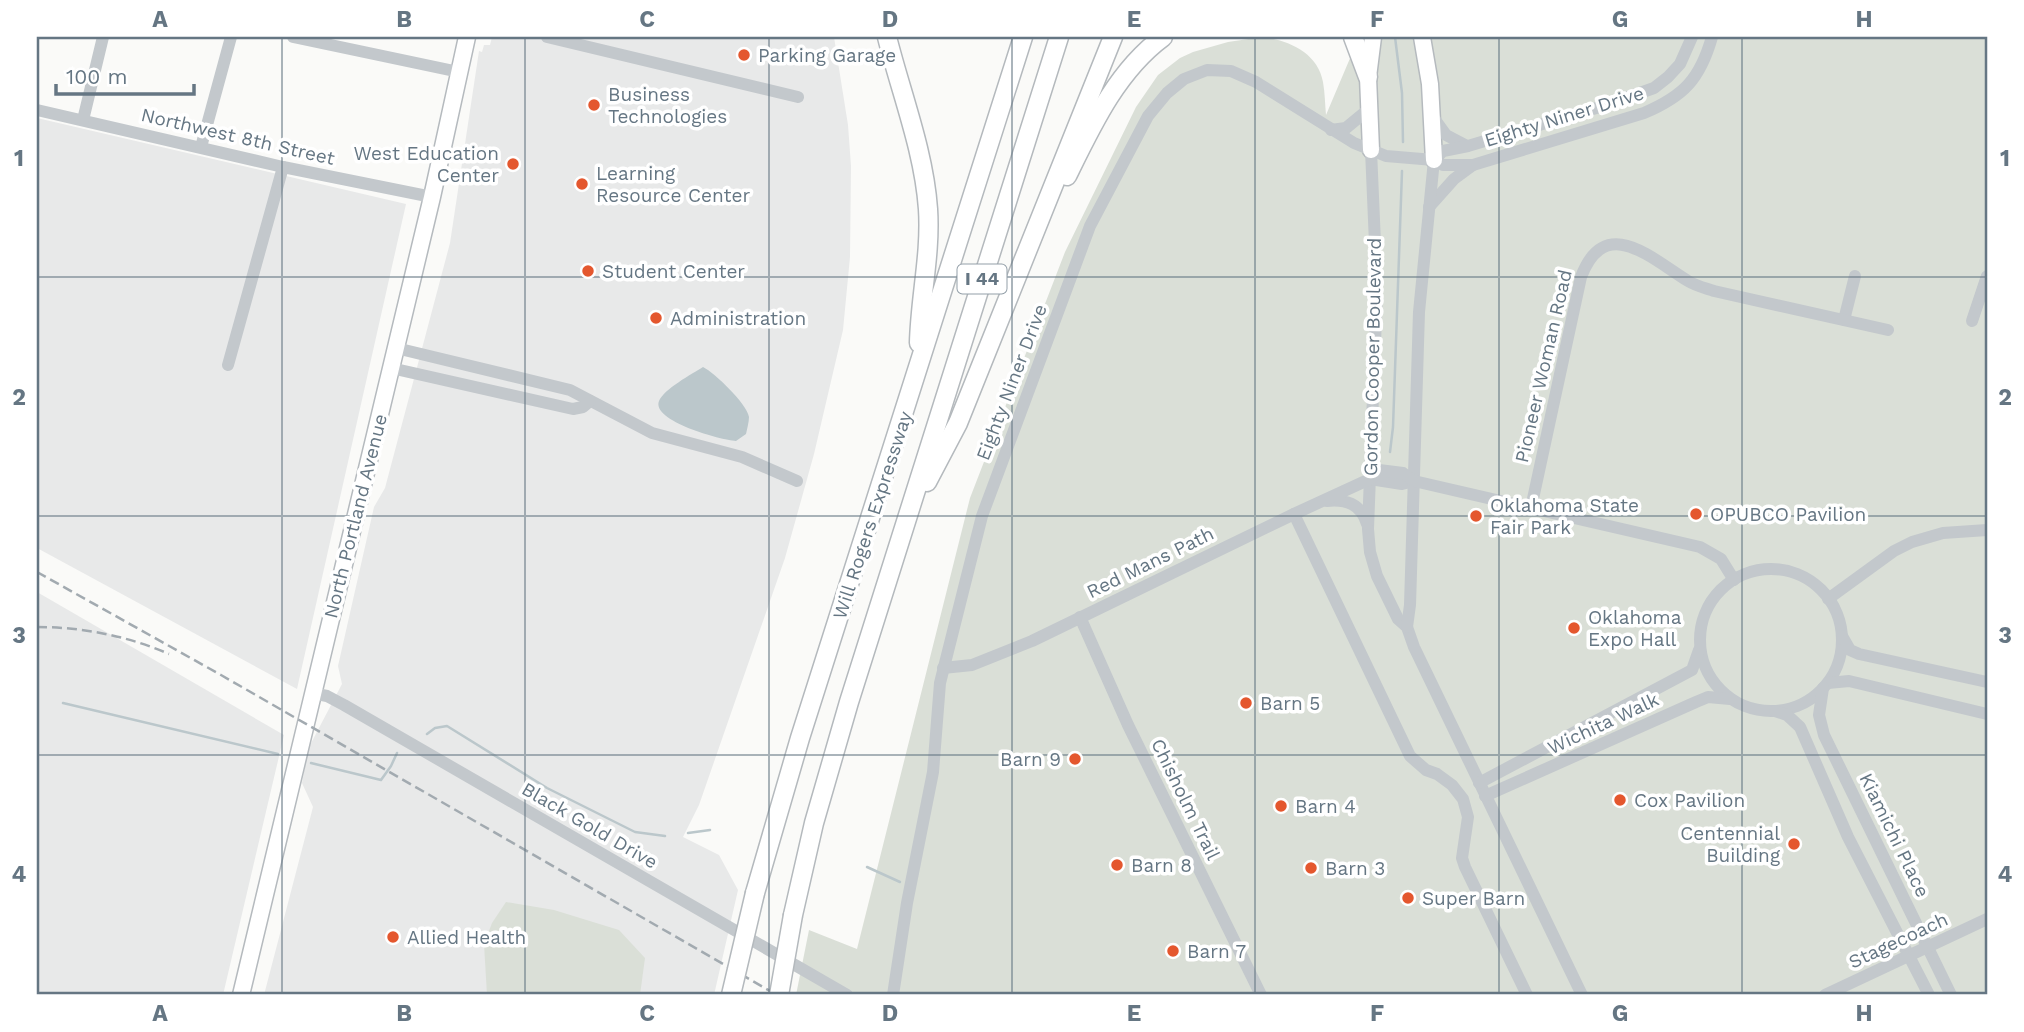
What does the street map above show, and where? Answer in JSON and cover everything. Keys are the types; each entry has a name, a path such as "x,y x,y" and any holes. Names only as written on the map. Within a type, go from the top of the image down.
{"highway":[{"path":"885,37 921,163 928,208 929,237 920,302 918,367"},
{"name":"Will Rogers Expressway","path":"731,995 754,893 800,738 1023,37"},
{"name":"Will Rogers Expressway","path":"779,995 793,915 834,751 1059,37"},
{"path":"906,521 958,423 1112,37"},
{"path":"1038,220 1067,176 1101,109 1119,82 1134,63 1163,37"},
{"path":"1353,37 1368,78"}],"main road":[{"name":"North Portland Avenue","path":"241,995 432,197 467,37"},
{"name":"Gordon Cooper Boulevard","path":"1371,150 1368,78 1373,37"},
{"name":"Gordon Cooper Boulevard","path":"1422,37 1430,84 1434,160"}],"street":[{"path":"83,120 103,37"},
{"path":"201,147 230,37"},
{"path":"293,37 459,72"},
{"path":"547,37 798,97"},
{"name":"Eighty Niner Drive","path":"1434,160 1443,151 1639,95 1654,88 1680,64 1692,37"},
{"name":"Eighty Niner Drive","path":"893,995 906,903 933,772 935,723 943,668 982,516 1090,226 1148,116 1167,93 1184,79 1207,70 1223,70 1246,76 1331,130 1386,156 1434,160 1443,166 1473,165 1660,106 1683,91 1696,77 1712,37"},
{"path":"1331,130 1346,128 1369,109"},
{"name":"Northwest 8th Street","path":"37,110 283,167 432,197"},
{"path":"1433,117 1446,135 1468,146"},
{"name":"Gordon Cooper Boulevard","path":"1371,150 1377,290 1368,529 1370,552 1377,576 1398,619 1407,627"},
{"name":"Gordon Cooper Boulevard","path":"1434,160 1419,312 1410,605 1407,627 1414,647 1582,995"},
{"path":"1429,207 1454,179 1473,165"},
{"path":"228,365 283,167"},
{"name":"Pioneer Woman Road","path":"1531,508 1581,277 1588,261 1602,247 1621,245 1637,249 1702,288 1888,330"},
{"path":"1844,320 1855,276"},
{"path":"1972,321 1987,276"},
{"path":"396,348 570,390 652,433 742,457 797,481"},
{"path":"464,385 469,366"},
{"path":"391,369 573,409 583,407 590,401"},
{"path":"523,398 527,380"},
{"path":"1370,479 1402,484 1414,481 1700,547 1721,559 1734,580"},
{"name":"Red Mans Path","path":"943,668 972,665 1032,640 1370,479"},
{"path":"1320,501 1339,500 1351,503 1364,514 1368,529"},
{"path":"1294,513 1410,756 1426,770 1452,785 1463,799 1468,817 1462,858 1527,995"},
{"path":"1828,599 1894,551 1912,542 1943,533 1987,530"},
{"path":"1771,711 1798,705 1825,685 1838,663 1842,636 1839,620 1818,587 1805,578 1782,570 1753,572 1734,580 1719,592 1702,623 1700,643 1704,664 1724,693 1738,702 1760,710 1787,715 1800,727 1848,837 1929,995"},
{"name":"Chisholm Trail","path":"1080,617 1128,725 1261,995"},
{"path":"1842,636 1850,650 1859,654 1987,682"},
{"name":"Wichita Walk","path":"1479,783 1692,670 1699,655 1700,643"},
{"path":"1825,685 1849,681 1987,713"},
{"name":"Kiamichi Place","path":"1825,685 1819,715 1824,735 1951,995"},
{"name":"Black Gold Drive","path":"312,693 344,705 847,995"},
{"name":"Wichita Walk","path":"1485,796 1708,697 1738,702"},
{"name":"Stagecoach","path":"1825,995 1987,919"}],"shaded area":[{"path":"492,37 834,37 848,125 851,166 850,257 843,330 814,454 785,558 699,805 683,837 719,855 738,890 714,995 264,995 313,807 302,783 308,749 342,684 338,666 374,507 385,488 450,243 479,51 482,52 484,45 490,45"},
{"name":"Oklahoma State Fair Park","path":"1262,37 1292,45 1315,63 1323,82 1326,115 1359,37 1987,37 1987,995 796,995 809,930 857,949 970,498 1065,252 1136,107 1158,75 1180,58 1193,52 1228,42"},
{"path":"37,118 406,204 297,689 37,548"},
{"path":"703,367 730,389 747,411 749,417 746,434 736,441 689,428 666,416 659,408 659,401 666,392"},
{"path":"37,592 284,735 223,995 37,995"},
{"path":"506,902 554,910 619,930 645,958 640,995 487,995 484,944 492,923"}],"waterway":[{"path":"1395,37 1402,93 1403,142"},
{"path":"1390,452 1402,171"},
{"path":"63,703 278,754"},
{"path":"427,734 435,728 447,726 547,788 635,832 665,836"},
{"path":"311,763 381,780 397,753"},
{"path":"688,833 710,830"},
{"path":"867,867 900,882"}],"railway":[{"path":"37,572 777,995"},
{"path":"37,627 104,634 169,654"}],"place":[{"name":"Parking Garage","path":"744,55"},
{"name":"Business Technologies","path":"594,105"},
{"name":"West Education Center","path":"513,164"},
{"name":"Learning Resource Center","path":"582,184"},
{"name":"Student Center","path":"588,271"},
{"name":"Administration","path":"656,318"},
{"name":"OPUBCO Pavilion","path":"1696,514"},
{"name":"Oklahoma State Fair Park","path":"1476,516"},
{"name":"Oklahoma Expo Hall","path":"1574,628"},
{"name":"Barn 5","path":"1246,703"},
{"name":"Barn 9","path":"1075,759"},
{"name":"Cox Pavilion","path":"1620,800"},
{"name":"Barn 4","path":"1281,806"},
{"name":"Centennial Building","path":"1794,844"},
{"name":"Barn 8","path":"1117,865"},
{"name":"Barn 3","path":"1311,868"},
{"name":"Super Barn","path":"1408,898"},
{"name":"Allied Health","path":"393,937"},
{"name":"Barn 7","path":"1173,951"}]}
